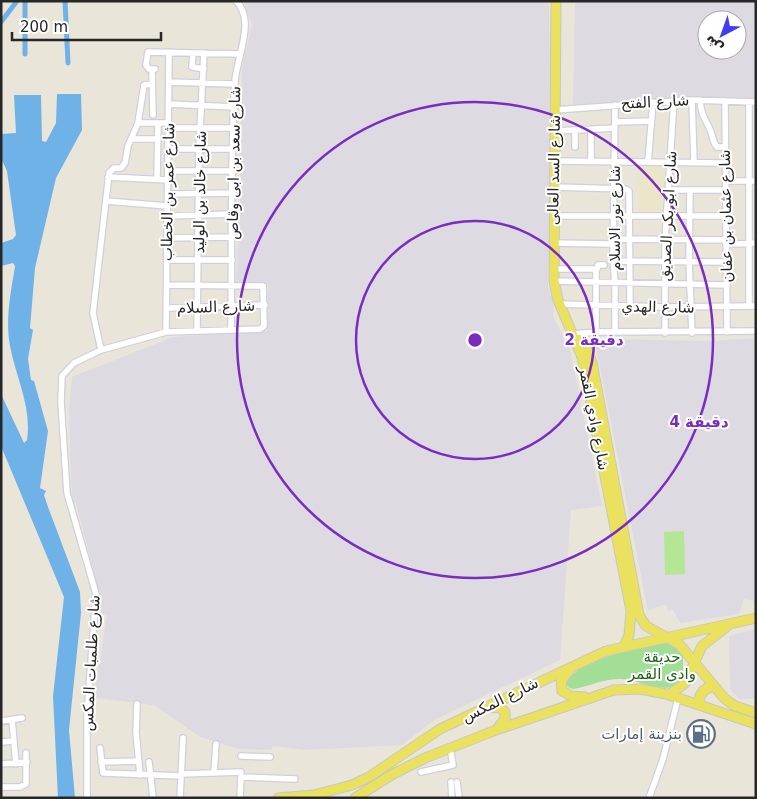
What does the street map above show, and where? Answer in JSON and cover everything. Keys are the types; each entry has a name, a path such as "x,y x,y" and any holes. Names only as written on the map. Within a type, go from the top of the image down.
{"main road":[{"name":"شارع السد العالى","path":"556,1 553,269 560,304 573,334"},
{"name":"شارع وادي القمر","path":"573,334 585,345 592,362 639,615 646,626 679,644 730,703 756,713"},
{"name":"شارع وادي القمر","path":"573,334 584,363 631,611 629,635 624,646"},
{"name":"شارع المكس","path":"278,798 314,796 352,786 369,777 440,730 484,707 574,665 624,646 756,618"},
{"path":"673,696 685,683 702,646 732,623"},
{"path":"574,665 561,681 562,691 571,696 589,697"},
{"path":"699,705 702,693 709,687 714,686"},
{"name":"شارع المكس","path":"355,798 409,766 450,748 589,697 627,689 653,691 673,696 756,724"},
{"path":"484,707 500,708 505,712 505,719 496,730"}],"street":[{"name":"شارع سعد بن ابى وقاص","path":"231,330 235,84 246,18 242,6 236,1"},
{"path":"153,115 152,84 154,69 146,65 146,54 149,52 169,52 239,54"},
{"name":"شارع عمر بن الخطاب","path":"166,332 169,52"},
{"path":"194,53 192,67 204,69"},
{"name":"شارع خالد بن الوليد","path":"197,330 199,149 204,53"},
{"path":"169,82 235,84"},
{"path":"152,84 144,84 138,123 131,139 126,163 121,168 111,170 108,176 93,313 101,350 166,332 260,330 264,326 265,288 262,285 167,285"},
{"path":"143,99 153,100"},
{"name":"شارع الفتح","path":"555,110 674,100 752,102"},
{"name":"شارع ابو بكر الصديق","path":"665,333 664,262 674,100"},
{"path":"692,100 694,162"},
{"path":"700,100 701,114 711,133 714,145 725,147"},
{"name":"شارع عثمان بن عفان","path":"725,101 727,332"},
{"path":"648,162 653,102"},
{"path":"748,306 752,181 752,102"},
{"path":"169,104 235,107"},
{"name":"شارع نور الاسلام","path":"615,104 613,242 616,283 615,332"},
{"path":"692,114 701,114"},
{"path":"555,131 591,129 651,121"},
{"path":"138,123 158,123 201,128 234,128"},
{"path":"157,179 158,123"},
{"path":"591,129 591,161"},
{"path":"575,130 575,147"},
{"path":"131,139 158,138"},
{"path":"168,149 234,149"},
{"path":"555,161 726,163"},
{"path":"168,171 234,171"},
{"path":"108,176 168,180"},
{"path":"726,181 752,181"},
{"path":"554,187 614,188 626,189 630,192 630,306"},
{"path":"669,190 726,190"},
{"path":"690,190 689,240 692,333"},
{"path":"168,194 233,193"},
{"path":"106,201 168,206"},
{"path":"168,216 233,214"},
{"path":"553,216 668,218 726,216"},
{"path":"167,238 232,236"},
{"path":"552,243 613,242 630,239 756,243"},
{"path":"167,260 232,260"},
{"path":"613,262 726,262"},
{"path":"553,269 596,268 598,265 604,265"},
{"path":"596,268 596,332"},
{"path":"554,281 727,285"},
{"name":"شارع الهدي","path":"560,304 664,307 756,306"},
{"name":"شارع السلام","path":"167,308 265,305"},
{"path":"573,334 596,332 692,333 756,331"},
{"name":"شارع طلمبات المكس","path":"87,798 87,716 96,594 68,493 60,382 69,366 101,350"},
{"path":"649,798 663,759 673,696"},
{"path":"137,704 140,775"},
{"path":"1,720 22,718"},
{"path":"12,720 16,764"},
{"path":"180,798 183,738"},
{"path":"1,742 14,741"},
{"path":"214,773 216,744"},
{"path":"100,748 101,771 105,774 181,775 214,773 295,780"},
{"path":"421,772 453,765 450,748"},
{"path":"1,787 23,786 27,780 26,752"},
{"path":"241,756 270,757"},
{"path":"101,762 138,761"},
{"path":"1,764 26,762"},
{"path":"149,762 153,798"},
{"path":"240,798 241,775"},
{"path":"452,798 454,782 459,798"}],"shaded area":[{"path":"241,1 549,1 551,129 548,286 554,301 553,317 570,349 602,506 571,510 560,660 434,720 402,745 306,750 273,746 271,750 239,749 200,737 154,705 94,698 107,616 97,611 99,593 76,503 72,503 69,409 72,377 173,337 267,331 268,284 236,284 240,203 242,67 252,25 245,5"},
{"path":"575,1 756,1 756,100 691,98 573,105"},
{"path":"638,165 665,165 663,214 639,214"},
{"path":"756,338 756,601 744,599 739,614 680,623 673,610 668,611 666,604 648,611 596,346 602,339 713,341"},
{"path":"756,629 756,699 740,699 730,689 729,636"}],"green space":[{"path":"684,531 685,574 665,575 664,532"},
{"name":"حديقة وادى القمر","path":"671,643 677,645 683,654 683,677 678,684 671,687 655,687 621,679 603,681 574,689 569,688 566,684 572,675 596,661 629,650"}],"water":[{"path":"57,94 81,94 82,130 56,178 35,268 30,328 33,330 28,359 31,380 34,381 48,431 40,488 46,491 44,495 48,507 80,592 81,613 69,730 75,798 58,798 53,696 64,597 1,446 1,394 24,443 27,440 28,428 23,393 10,346 8,326 15,266 13,263 1,266 1,243 13,239 16,235 7,171 1,158 1,134 16,133 14,95 41,95 42,141 46,142 56,123"}],"waterway":[{"path":"1,22 17,1"},
{"path":"25,1 25,54"},
{"path":"65,1 68,63"}],"place":[{"name":"بنزينة إمارات","path":"701,734"}]}
